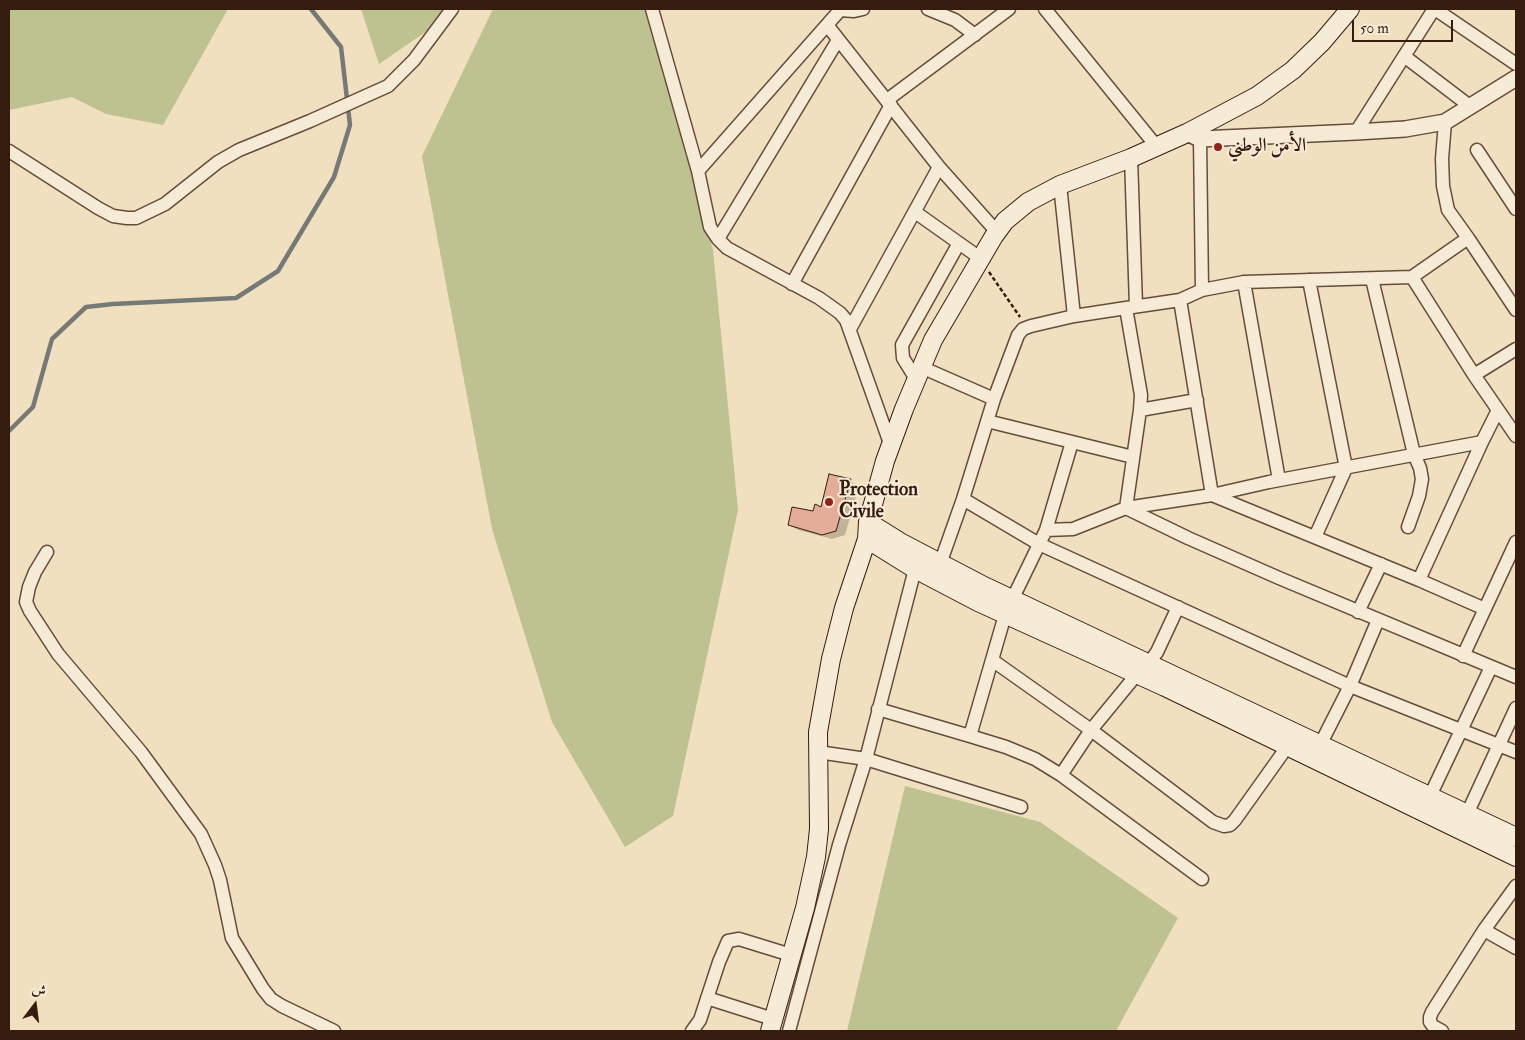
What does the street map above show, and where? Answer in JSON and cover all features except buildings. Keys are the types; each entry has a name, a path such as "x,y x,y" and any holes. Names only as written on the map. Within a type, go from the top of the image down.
{"main road":[{"path":"772,1025 791,955 812,914 811,885 820,829 818,752 822,705 832,659 844,608 891,446 918,373 933,340 997,232 1005,221 1028,202 1060,185 1157,147 1193,136 1257,96 1293,70 1322,42 1350,9"},
{"path":"867,531 940,564 981,594"},
{"path":"867,531 915,569 981,594 1292,740 1516,857"},
{"path":"1316,752 1430,796 1516,837"}],"street":[{"path":"9,151 113,216 136,218 165,204 218,162 232,154 378,92 388,86 404,72 452,9"},
{"path":"652,9 698,171 710,227 718,239 737,255 819,298 840,313 846,320 891,446"},
{"path":"698,171 841,9 854,11 863,9"},
{"path":"928,9 955,20 975,35"},
{"path":"792,284 889,103 1009,9"},
{"path":"1045,9 1157,147"},
{"path":"1356,132 1434,9 1516,64"},
{"path":"827,25 940,166 997,232"},
{"path":"718,239 838,40"},
{"path":"1404,56 1471,107"},
{"path":"1202,290 1193,136 1356,132 1445,122 1516,78"},
{"path":"1445,122 1442,159 1443,186 1448,210 1516,310"},
{"path":"1477,150 1516,209"},
{"path":"1126,508 1141,395 1131,307 1131,158"},
{"path":"850,329 940,166"},
{"path":"1060,185 1074,316"},
{"path":"915,212 980,258"},
{"path":"940,564 1016,338 1027,327 1074,316 1180,300 1202,290 1244,282 1412,277 1468,238"},
{"path":"959,243 902,345 903,358 918,373 994,399"},
{"path":"1412,277 1474,375 1516,436"},
{"path":"1372,279 1414,454 1420,468 1422,487 1408,527"},
{"path":"1309,280 1346,468 1315,537"},
{"path":"1244,282 1279,480"},
{"path":"1180,300 1212,495"},
{"path":"1474,375 1516,349"},
{"path":"1140,410 1197,400"},
{"path":"1419,580 1498,410"},
{"path":"987,421 1133,457"},
{"path":"970,736 1009,607 1046,530 1072,442"},
{"path":"1046,530 1073,529 1126,508 1212,495 1279,480 1482,442"},
{"path":"1212,495 1485,609"},
{"path":"963,499 1040,544 1350,686 1516,752"},
{"path":"1126,508 1188,538 1358,612 1516,677"},
{"path":"1463,656 1516,542"},
{"path":"47,552 28,587 26,602 30,611 58,654 141,752 201,834 220,880 232,938 263,989 271,999 282,1006 334,1031"},
{"path":"1358,612 1381,564"},
{"path":"789,1031 812,914 839,844 866,759 915,569"},
{"path":"1060,775 1091,730 1143,669 1164,640 1178,607"},
{"path":"1316,752 1350,686 1378,620"},
{"path":"992,660 1091,730 1207,817 1224,826 1230,825 1235,820 1292,740"},
{"path":"1430,796 1491,667"},
{"path":"1467,814 1516,708"},
{"path":"878,709 1006,747 1034,759 1060,775 1202,879"},
{"path":"818,752 866,759 1021,806"},
{"path":"1442,1031 1430,1022 1432,1012 1484,930 1516,886"},
{"path":"1484,930 1516,948"},
{"path":"692,1031 700,1020 728,941 739,939 791,955"},
{"path":"707,998 772,1025"}],"path":[{"path":"980,258 1027,327"}],"green space":[{"path":"9,9 228,9 163,125 106,114 72,97 9,110"},
{"path":"361,9 459,9 379,64"},
{"path":"493,9 650,9 713,250 738,510 673,816 625,847 552,722 492,529 422,156"},
{"path":"905,786 1040,822 1178,918 1116,1031 847,1031"}],"waterway":[{"path":"9,431 33,407 52,339 86,307 236,298 278,271 334,177 350,125 341,47 311,9"}],"place":[{"name":"الأمن الوطني","path":"1218,147"},
{"name":"Protection Civile","path":"829,502"}]}
